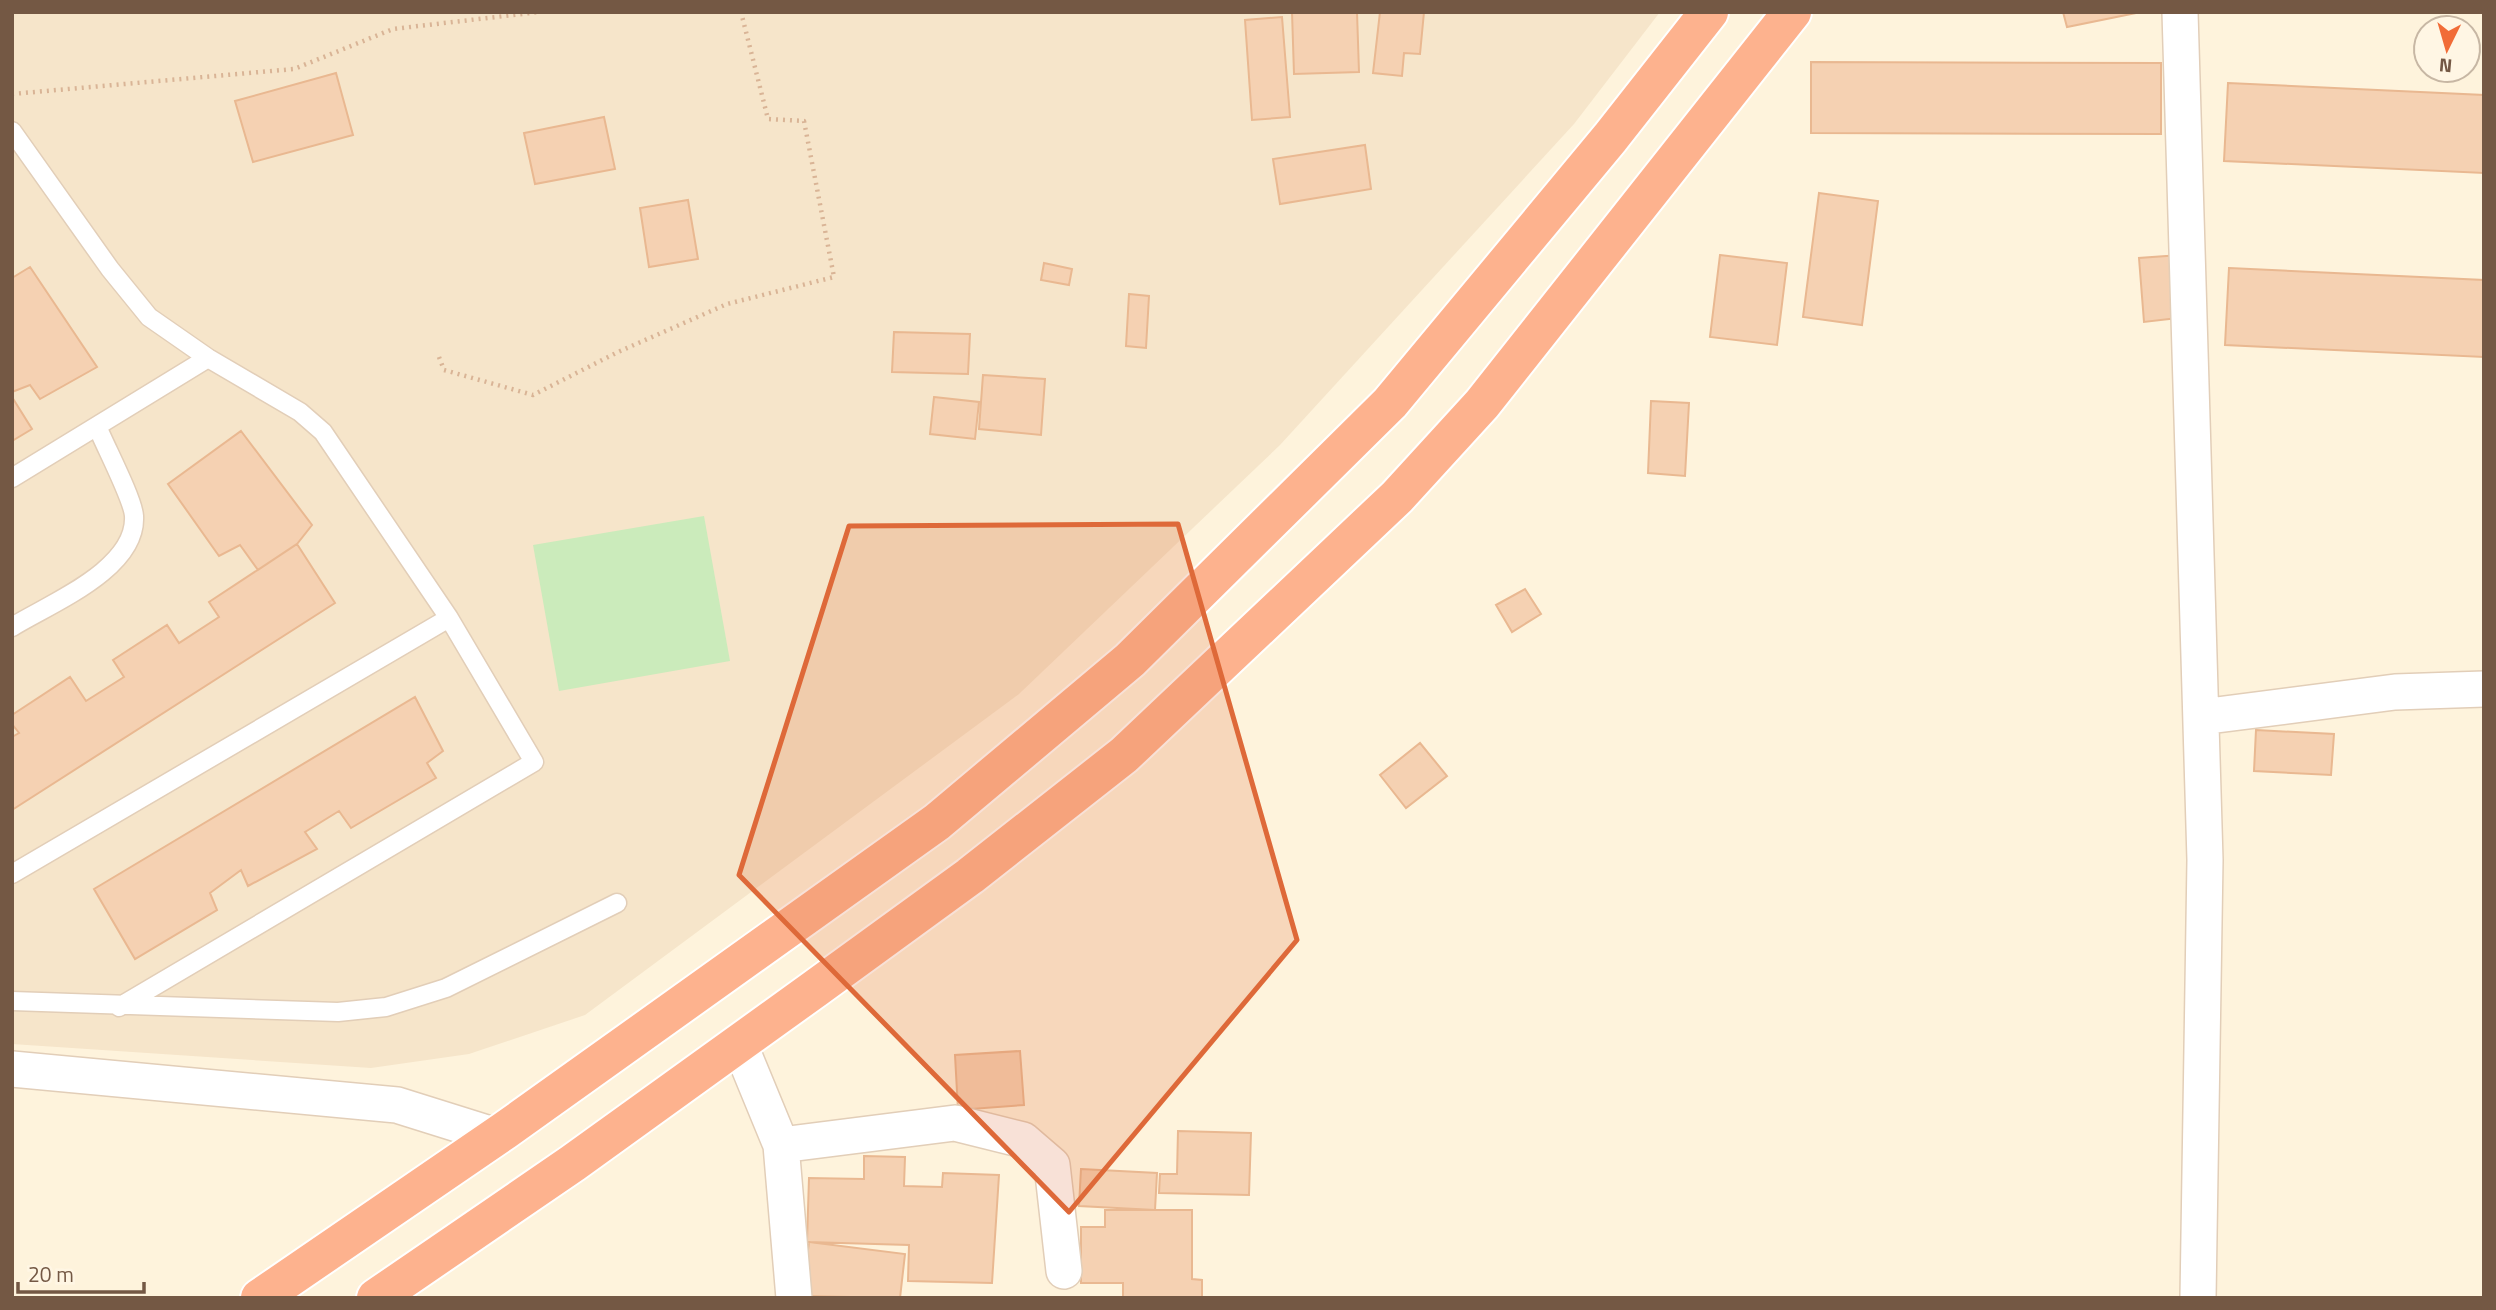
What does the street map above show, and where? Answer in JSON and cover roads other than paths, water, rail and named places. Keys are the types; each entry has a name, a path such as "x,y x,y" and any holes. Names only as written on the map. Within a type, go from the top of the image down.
{"highway":[{"path":"260,1298 496,1136 937,822 1130,660 1390,402 1618,128 1709,12"},
{"path":"376,1298 573,1163 739,1044 970,876 1124,755 1397,497 1482,404 1792,12"}],"street":[{"path":"2180,12 2205,859 2198,1298"},
{"path":"2201,717 2395,692 2484,689"},
{"path":"739,1044 781,1145 794,1298"},
{"path":"12,1069 397,1105 496,1136"},
{"path":"781,1145 955,1123 1023,1140 1052,1165 1064,1271"}],"lane":[{"path":"12,131 110,269 149,317 208,358 300,412 323,432 449,618 534,762 119,1007"},
{"path":"12,478 208,358"},
{"path":"12,627 110,568 130,541 134,514 97,426"},
{"path":"12,874 449,618"},
{"path":"12,1001 119,1007 338,1012 386,1007 446,988 617,903"}]}
